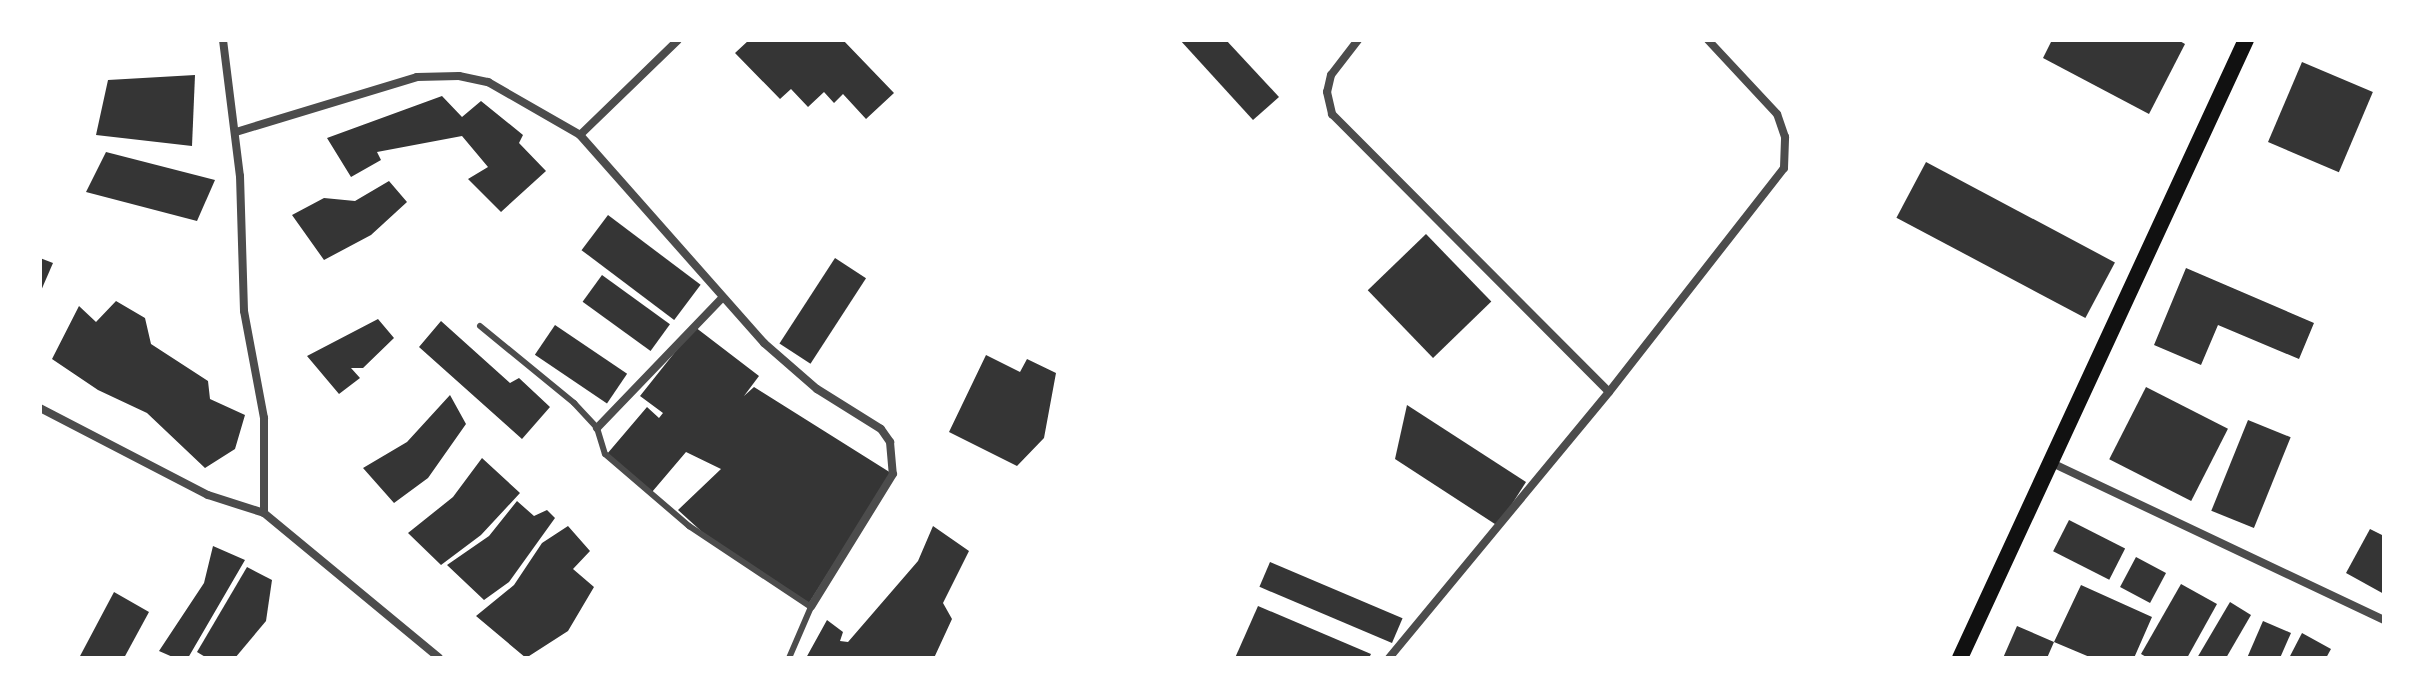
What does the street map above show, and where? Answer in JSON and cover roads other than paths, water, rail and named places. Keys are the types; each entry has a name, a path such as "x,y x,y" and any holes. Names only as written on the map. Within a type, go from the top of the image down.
{"main road":[{"path":"1960,658 2246,40"}],"street":[{"path":"223,40 236,132 244,311 264,418 264,513"},
{"path":"580,135 678,40"},
{"path":"1358,40 1331,75 1327,92 1332,114 1609,392"},
{"path":"1389,658 1609,392 1784,168 1785,137 1777,114 1708,40"},
{"path":"236,132 417,77 459,76 488,82 580,135 722,298 790,369 881,429 895,452 893,474 811,607"},
{"path":"597,428 722,298"},
{"path":"40,408 196,489 264,513 439,658"},
{"path":"2052,463 2384,620"}],"lane":[{"path":"480,326 574,403 597,428 605,454 711,545 811,607 789,658"}]}
